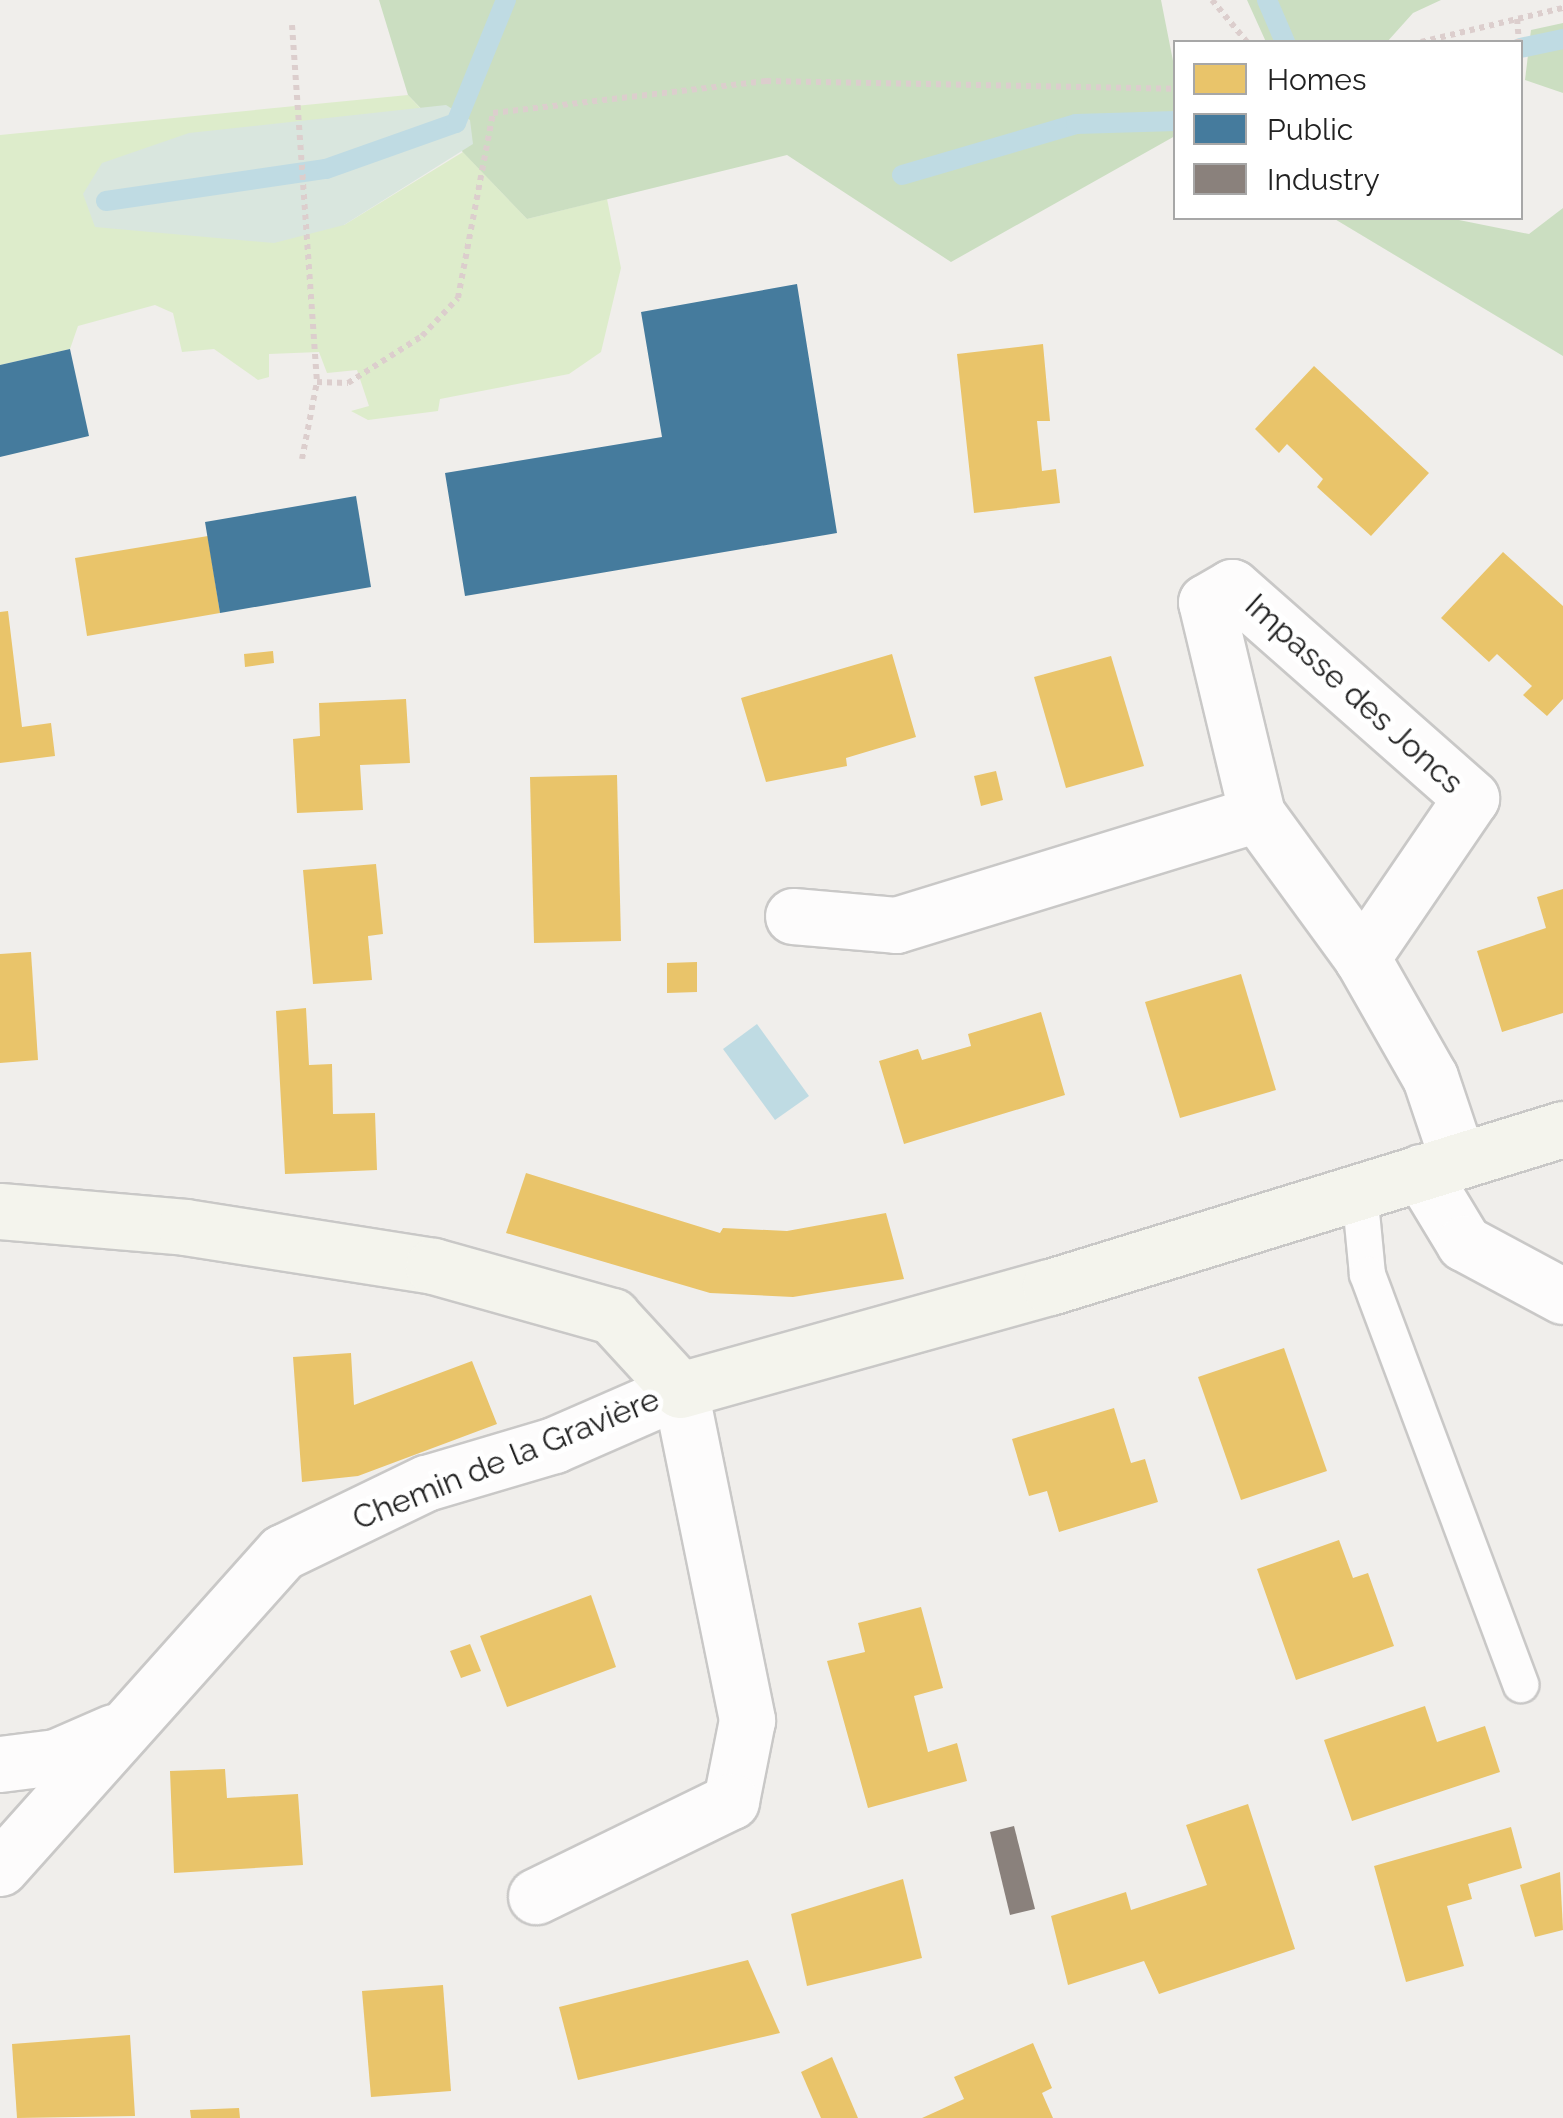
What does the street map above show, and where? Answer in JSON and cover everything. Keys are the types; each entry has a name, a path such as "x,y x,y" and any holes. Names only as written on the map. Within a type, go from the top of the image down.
{"street":[{"name":"Impasse des Joncs","path":"1362,958 1471,798 1232,586 1206,602 1257,814 1362,958 1430,1077 1440,1166 1464,1243 1563,1296"},
{"path":"793,916 896,925 1257,814"},
{"path":"680,1390 1050,1287 1563,1129"},
{"path":"0,1212 186,1227 432,1266 612,1316 680,1390 747,1720 731,1802 536,1896"},
{"name":"Chemin de la Gravière","path":"0,1868 116,1731 282,1552 426,1484 554,1446 680,1390"},
{"name":"Chemin de la Gravière","path":"0,1764 56,1757 116,1731"}],"lane":[{"path":"1359,1192 1367,1274 1520,1684"}],"path":[{"path":"1212,0 1245,40"},
{"path":"1430,40 1563,8"},
{"path":"1516,20 1519,40"},
{"path":"292,26 317,382 302,459"},
{"path":"317,382 348,383 422,336 458,298 492,113 766,81 1173,90"}],"green space":[{"path":"379,0 1161,0 1173,61 1173,137 951,262 787,155 527,219 408,95"},
{"path":"1247,0 1441,0 1413,13 1389,40 1265,40"},
{"path":"1563,23 1563,93 1525,80 1531,30"},
{"path":"408,95 421,109 310,124 344,225 463,152 527,219 607,199 621,268 601,352 569,374 440,399 438,411 368,420 351,411 369,406 357,370 327,373 319,352 269,354 269,377 258,380 214,349 182,352 173,313 155,305 78,326 70,349 0,365 0,135"},
{"path":"1563,208 1563,356 1336,220 1459,220 1529,234"}],"shaded area":[{"path":"446,105 470,120 473,144 344,225 274,243 95,227 83,194 102,163 189,133"}],"water":[{"path":"757,1024 809,1096 775,1120 723,1049"}],"building: Homes":[{"path":"1043,344 1050,421 1037,421 1042,471 1056,469 1060,503 974,513 957,354"},
{"path":"1314,366 1429,473 1371,536 1317,487 1323,479 1287,444 1279,453 1255,429"},
{"path":"208,536 220,613 87,636 75,558"},
{"path":"1503,552 1563,606 1563,699 1547,716 1523,695 1532,686 1497,654 1489,662 1441,618"},
{"path":"8,611 22,727 51,723 55,756 0,763 0,612"},
{"path":"273,651 274,663 245,667 244,654"},
{"path":"892,654 916,737 846,758 847,766 766,782 741,698"},
{"path":"1111,656 1144,766 1066,788 1034,677"},
{"path":"406,699 410,763 360,765 363,810 297,813 293,739 320,736 319,703"},
{"path":"996,771 1003,800 981,806 974,776"},
{"path":"617,775 621,941 534,943 530,777"},
{"path":"376,864 383,934 368,936 372,980 313,984 303,870"},
{"path":"1563,889 1563,1013 1502,1032 1477,951 1546,928 1537,897"},
{"path":"31,952 38,1060 0,1063 0,954"},
{"path":"697,962 697,992 667,993 667,963"},
{"path":"1241,974 1276,1090 1180,1118 1145,1002"},
{"path":"306,1008 309,1065 332,1064 333,1114 375,1113 377,1170 285,1174 276,1011"},
{"path":"1041,1012 1065,1095 904,1144 879,1061 918,1049 922,1060 971,1046 968,1034"},
{"path":"526,1173 720,1233 723,1228 787,1231 886,1213 904,1279 793,1297 710,1293 506,1233"},
{"path":"1284,1348 1327,1471 1241,1500 1198,1377"},
{"path":"351,1353 354,1405 472,1361 497,1424 358,1476 302,1482 293,1357"},
{"path":"1114,1408 1131,1463 1145,1459 1158,1502 1059,1532 1047,1491 1029,1496 1012,1439"},
{"path":"1339,1540 1353,1578 1368,1573 1394,1646 1296,1680 1257,1569"},
{"path":"591,1595 616,1667 507,1707 480,1636"},
{"path":"921,1607 943,1688 914,1696 928,1752 957,1743 967,1781 868,1808 827,1661 865,1652 858,1623"},
{"path":"470,1644 481,1671 461,1678 450,1651"},
{"path":"1425,1706 1437,1742 1485,1726 1500,1772 1352,1821 1324,1740"},
{"path":"225,1769 227,1798 298,1794 303,1865 174,1873 170,1771"},
{"path":"1248,1804 1295,1949 1159,1994 1144,1961 1068,1985 1051,1916 1126,1892 1131,1910 1207,1885 1186,1825"},
{"path":"1511,1827 1522,1868 1468,1884 1472,1899 1447,1906 1464,1966 1406,1982 1374,1866"},
{"path":"1560,1872 1563,1930 1535,1937 1520,1885"},
{"path":"903,1879 922,1958 807,1986 791,1914"},
{"path":"748,1960 780,2033 578,2080 559,2007"},
{"path":"443,1985 451,2091 371,2097 362,1991"},
{"path":"130,2035 135,2116 17,2118 12,2044"},
{"path":"1033,2043 1052,2088 1042,2093 1053,2118 922,2118 964,2099 954,2077"},
{"path":"832,2057 858,2118 821,2118 801,2072"},
{"path":"239,2108 240,2118 191,2118 190,2110"}],"building: Public":[{"path":"797,284 837,533 465,596 445,473 662,437 641,312"},
{"path":"70,349 89,436 0,457 0,365"},
{"path":"356,496 371,587 220,613 205,522"}],"building: Industry":[{"path":"1014,1826 1035,1909 1010,1915 990,1832"}],"waterway":[{"path":"106,201 326,169 456,123 506,0"},
{"path":"1267,0 1284,40"},
{"path":"1523,47 1563,39"},
{"path":"902,175 1076,124 1173,121"}]}
